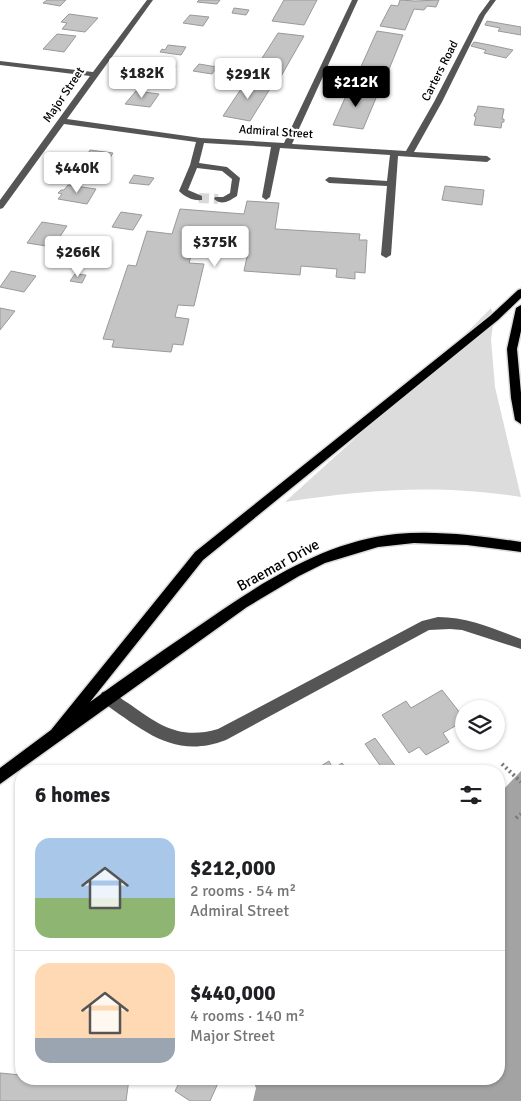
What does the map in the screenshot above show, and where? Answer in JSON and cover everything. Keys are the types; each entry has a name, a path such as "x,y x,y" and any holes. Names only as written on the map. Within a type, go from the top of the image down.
{"main road":[{"path":"57,732 199,556 494,318 521,292"},
{"path":"521,308 512,348 516,398 521,420"},
{"name":"Braemar Drive","path":"15,765 57,732 236,608 304,567 339,552 378,542 416,538 469,539 521,547"},
{"name":"Braemar Drive","path":"0,777 15,765"}],"street":[{"name":"Major Street","path":"0,206 64,120 94,74 150,0"},
{"path":"287,146 355,0"},
{"name":"Carters Road","path":"409,154 482,15 493,0"},
{"path":"0,63 94,74"},
{"name":"Admiral Street","path":"64,120 201,140 487,159"},
{"path":"199,198 190,196 183,191 194,166 201,140"},
{"path":"266,197 276,145"},
{"path":"386,255 390,184 394,152"},
{"path":"194,166 224,169 236,178 234,194 224,200 218,200"},
{"path":"329,180 390,184"},
{"path":"107,697 161,732 184,740 199,741 221,735 427,625 440,621 452,622 519,644"}],"path":[{"path":"505,767 521,782"},
{"path":"516,818 521,814"}],"shaded area":[{"path":"491,308 494,318 491,339 495,387 521,497 461,490 432,489 374,491 285,502 423,377"},
{"path":"521,771 521,1101 253,1101 256,1088 255,1085 505,1085 505,788"}],"building":[{"path":"47,0 66,0 60,6 43,3"},
{"path":"199,0 220,0 217,4 197,2"},
{"path":"284,0 317,0 304,25 272,21"},
{"path":"400,0 439,0 436,7 427,6 424,10 414,9 405,30 380,26 391,5 398,6"},
{"path":"234,8 249,10 246,15 232,13"},
{"path":"69,14 98,18 85,32 62,29 67,23 61,22"},
{"path":"190,15 209,17 203,26 183,23"},
{"path":"487,21 521,27 521,35 498,31 500,28 485,25"},
{"path":"377,31 403,35 383,84 355,80"},
{"path":"278,33 304,36 280,78 252,74"},
{"path":"57,34 76,36 64,52 43,49"},
{"path":"474,42 513,50 506,58 484,53 486,50 471,46"},
{"path":"168,45 186,47 181,55 160,52 162,49 165,50"},
{"path":"155,63 176,66 165,82 144,79"},
{"path":"199,64 217,67 212,74 193,71"},
{"path":"247,80 273,84 250,121 223,116"},
{"path":"350,87 379,91 363,129 333,125"},
{"path":"136,91 159,94 150,107 125,104"},
{"path":"478,106 504,109 502,119 504,119 504,122 502,122 501,128 474,125 476,117 474,116"},
{"path":"90,150 113,153 102,171 79,168"},
{"path":"134,175 154,178 149,185 129,183"},
{"path":"68,185 96,189 87,204 58,199 62,194 58,193"},
{"path":"445,186 484,190 482,205 442,200"},
{"path":"247,201 279,203 275,229 360,234 359,240 367,240 365,273 355,272 355,279 336,277 337,269 301,266 300,275 244,271 248,252 193,248 189,263 204,264 194,306 178,305 175,317 189,319 183,345 173,344 171,352 112,347 114,340 103,339 128,265 136,266 147,231 172,234 180,209 244,214"},
{"path":"121,212 142,215 133,230 112,227"},
{"path":"42,222 67,226 53,247 27,243"},
{"path":"74,249 84,251 81,257 71,255"},
{"path":"11,271 36,276 24,292 0,287"},
{"path":"75,274 86,275 82,283 70,281"},
{"path":"0,308 15,311 0,330"},
{"path":"442,690 455,707 455,726 443,733 449,742 426,755 419,747 409,753 382,715 406,701 411,708"},
{"path":"375,738 395,765 380,765 365,744"},
{"path":"329,761 331,765 323,765"},
{"path":"0,1073 15,1074 15,1085 128,1085 126,1101 0,1101"},
{"path":"178,1085 217,1085 210,1101 190,1101 175,1091"}],"tunnel":[{"path":"199,198 218,199"}]}
